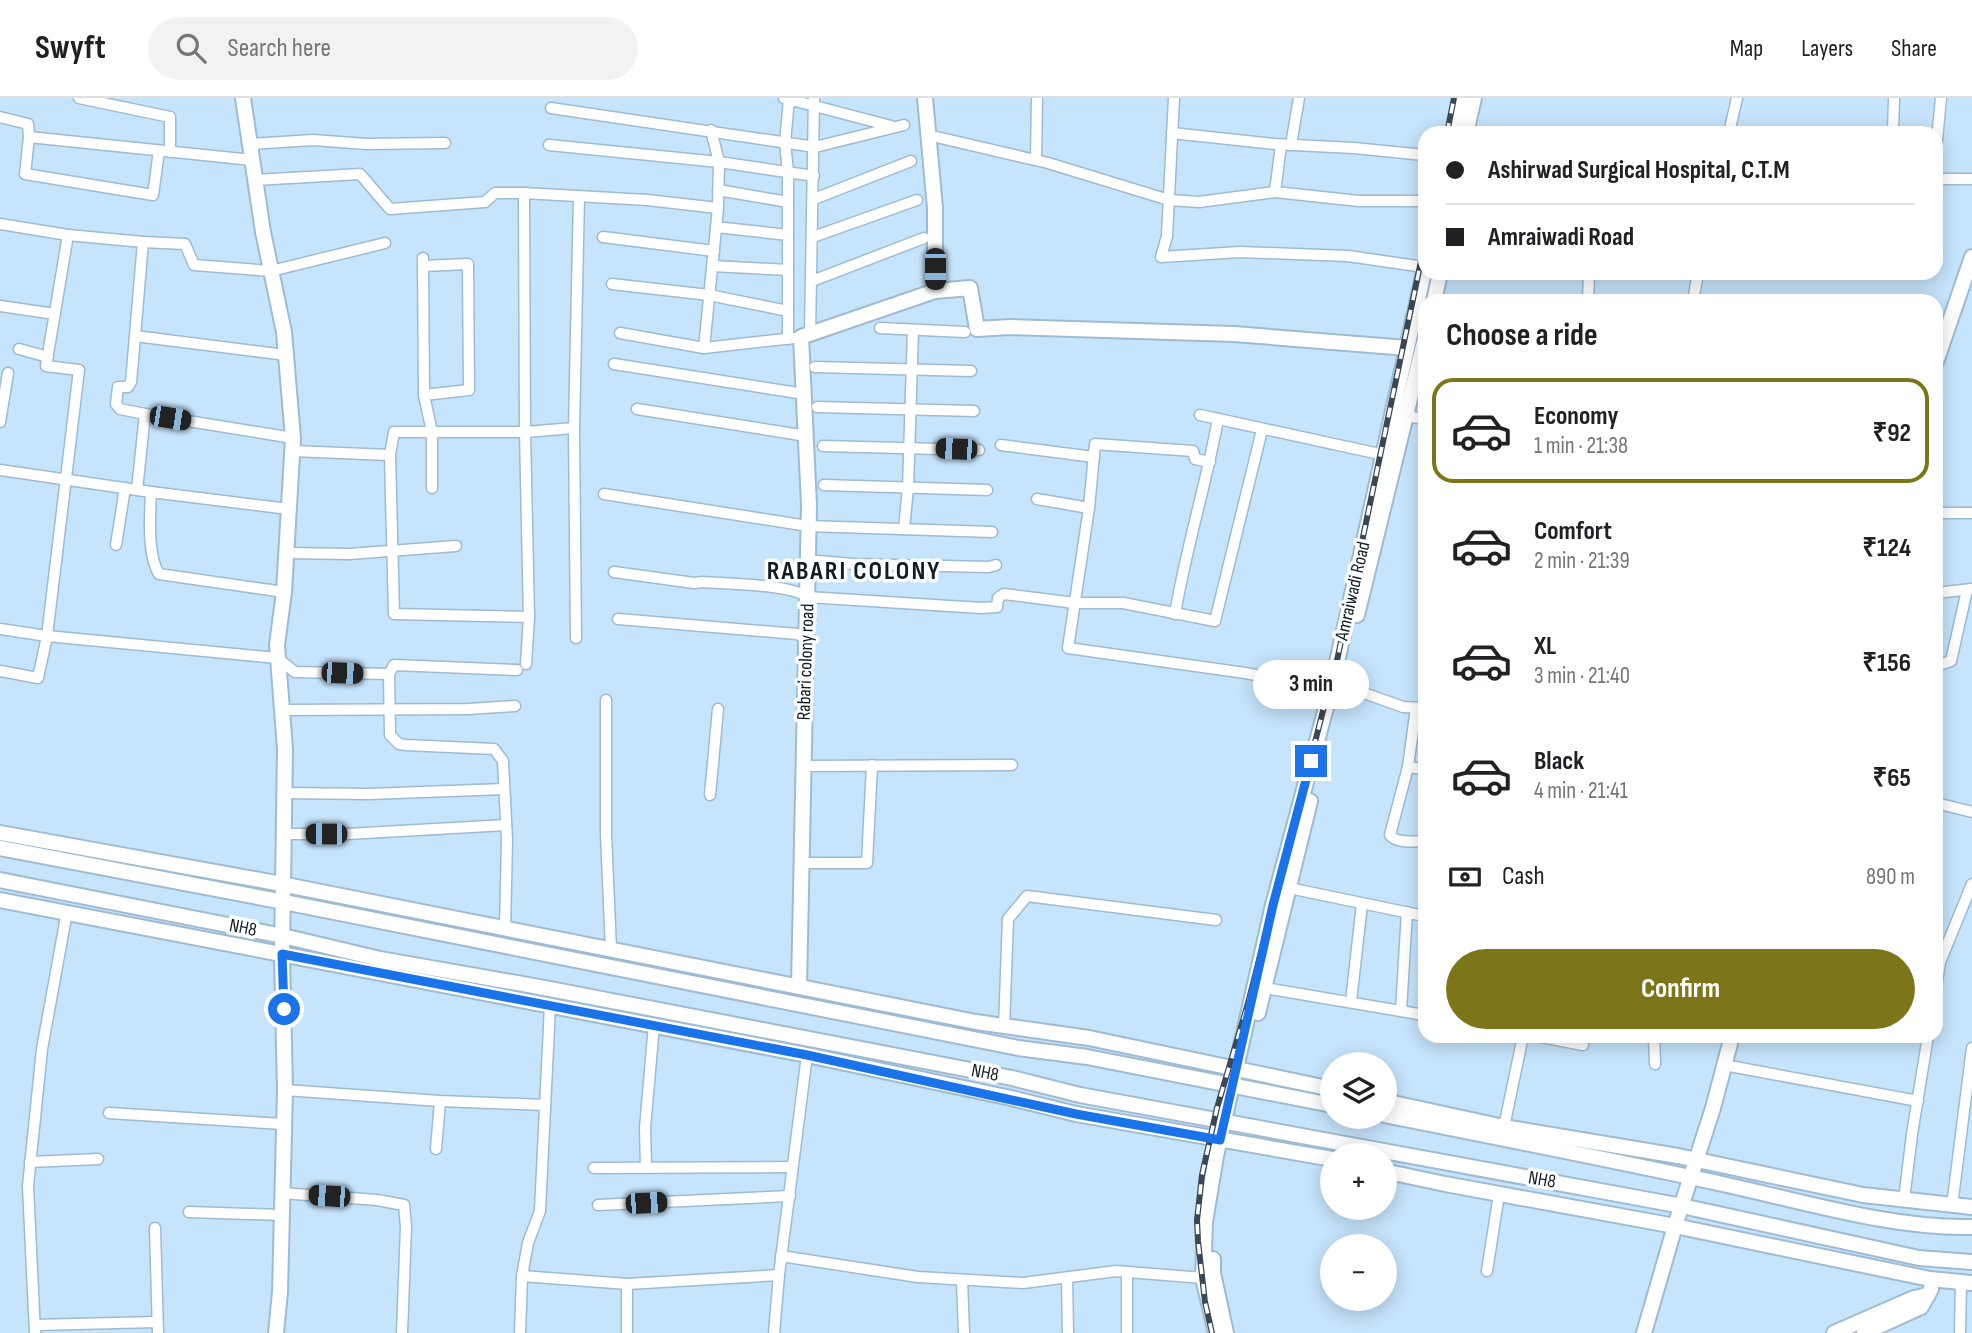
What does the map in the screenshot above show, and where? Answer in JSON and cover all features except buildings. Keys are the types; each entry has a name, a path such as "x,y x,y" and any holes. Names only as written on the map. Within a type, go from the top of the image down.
{"street":[{"path":"79,98 170,117 170,152"},
{"path":"243,98 286,355 293,444 287,554 277,658 285,749 282,954 285,1090 280,1292 275,1333"},
{"path":"925,98 935,208 935,291"},
{"path":"1036,160 1037,98"},
{"path":"1174,98 1167,236 1161,257 1240,252 1348,256 1418,269"},
{"path":"1275,192 1299,98"},
{"path":"1456,126 1462,98"},
{"path":"1468,126 1474,98"},
{"path":"1731,126 1737,98"},
{"path":"1893,126 1894,98"},
{"path":"1938,126 1941,98"},
{"path":"800,337 788,311 786,99 814,102 892,126"},
{"path":"800,337 812,281 814,102"},
{"path":"551,108 815,147 904,125"},
{"path":"0,117 28,124 25,173 153,195 159,151"},
{"path":"704,348 718,208 719,162 711,130"},
{"path":"1172,133 1418,154"},
{"path":"928,135 1036,160 1169,200 1199,202 1275,192 1359,201 1418,201"},
{"path":"29,137 252,160"},
{"path":"250,144 313,140 366,144 445,143"},
{"path":"549,145 719,162 814,176"},
{"path":"814,199 911,161"},
{"path":"255,180 360,174 390,209 485,202 495,193 647,200 718,208"},
{"path":"1943,179 1972,179"},
{"path":"718,190 788,202"},
{"path":"524,193 529,617 526,664"},
{"path":"576,638 574,428 579,196"},
{"path":"813,237 917,200"},
{"path":"0,224 68,235 185,244 194,265 271,271 385,243"},
{"path":"716,228 788,235"},
{"path":"0,671 38,678 47,636 79,370 46,366 68,235"},
{"path":"603,237 714,251"},
{"path":"812,281 924,238"},
{"path":"143,242 131,382 128,387 118,387 116,404 120,409 293,444 390,455"},
{"path":"1943,339 1972,257"},
{"path":"424,395 469,390 468,264 423,262 424,395 432,432 432,488"},
{"path":"712,266 788,270"},
{"path":"612,284 709,295 788,311"},
{"path":"620,333 704,348 800,337 935,291 970,288 977,328 1234,334 1407,348"},
{"name":"Amraiwadi Road","path":"1260,989 1273,905 1335,687 1384,455 1400,415 1407,348 1418,298"},
{"path":"0,306 55,314"},
{"path":"880,328 965,332"},
{"path":"904,529 908,488 913,330"},
{"path":"135,337 286,355"},
{"name":"Rabari colony road","path":"799,987 808,597 807,436 800,337"},
{"path":"19,349 48,357"},
{"path":"1216,1333 1203,1278 1205,1222 1235,1085 1289,888 1400,415 1418,360"},
{"path":"614,364 804,394"},
{"path":"814,367 971,371"},
{"path":"0,422 8,373"},
{"path":"817,407 974,411"},
{"path":"636,409 807,436"},
{"path":"137,490 145,414"},
{"path":"1200,415 1384,455"},
{"path":"1400,415 1418,418"},
{"path":"1175,614 1183,564 1210,462 1218,419"},
{"path":"529,617 394,614 390,455 394,432 525,432 574,428"},
{"path":"614,572 694,583 801,592 808,597 981,608 997,607 998,598 1004,594 1075,603 1123,603 1215,621 1262,430"},
{"path":"1210,462 1195,460 1193,451 1095,444 1089,508 1068,648 1335,687 1418,708"},
{"path":"1001,445 1094,457"},
{"path":"823,446 979,450"},
{"path":"0,470 65,481 289,509"},
{"path":"824,485 987,490"},
{"path":"116,545 125,488"},
{"path":"151,492 150,529 155,568 159,574 284,592"},
{"path":"604,494 808,526 992,532"},
{"path":"1037,499 1089,508"},
{"path":"1943,513 1972,513"},
{"path":"287,554 349,554 456,546"},
{"path":"807,560 853,564 996,565"},
{"path":"1943,592 1970,590 1951,662 1943,664"},
{"path":"618,619 797,634 806,639"},
{"path":"0,628 47,636 277,658 295,671 389,674"},
{"path":"505,929 506,825 503,761 494,749 400,744 390,735 389,674 394,665 517,670"},
{"path":"606,700 606,834 611,949"},
{"path":"282,710 469,709 515,706"},
{"path":"710,795 718,709"},
{"path":"1418,718 1390,835 1393,839 1418,841"},
{"path":"801,863 867,863 872,765"},
{"path":"803,766 1012,765"},
{"path":"1408,767 1418,768"},
{"path":"284,793 369,794 504,789"},
{"path":"1943,805 1972,812"},
{"path":"283,834 347,834 506,825"},
{"path":"0,833 285,885 1004,1027 1089,1038 1320,1087"},
{"name":"NH8","path":"0,848 1018,1048 1087,1057 1320,1103"},
{"name":"NH8","path":"0,880 283,936 380,959 998,1075 1080,1095 1682,1206 1928,1259 1972,1262"},
{"path":"1943,955 1972,884"},
{"path":"1289,888 1418,915"},
{"path":"1004,1027 1008,919 1027,896 1116,905 1216,920"},
{"path":"0,900 807,1055 1076,1114 1320,1157"},
{"path":"1351,1001 1362,904"},
{"path":"66,912 42,1049 28,1186 35,1329 158,1327 155,1228"},
{"path":"1401,1011 1407,912"},
{"path":"1260,989 1351,1001 1418,1014"},
{"path":"520,1333 522,1276 528,1243 540,1211 550,1006"},
{"path":"646,1167 645,1128 654,1025"},
{"path":"1504,1127 1522,1043"},
{"path":"1573,1043 1583,1045"},
{"path":"1654,1043 1654,1064"},
{"path":"1644,1333 1730,1043"},
{"path":"1904,1200 1927,1043"},
{"path":"1952,1206 1972,1048"},
{"path":"774,1333 781,1256 807,1055"},
{"path":"1724,1065 1918,1101"},
{"path":"285,1090 545,1105"},
{"path":"436,1149 440,1101"},
{"path":"1397,1104 1504,1127 1697,1161 1863,1195 1972,1206"},
{"path":"109,1113 283,1124"},
{"path":"1397,1118 1889,1220 1946,1228 1972,1227"},
{"path":"1224,1140 1213,1222 1213,1273 1226,1333"},
{"path":"30,1162 99,1159"},
{"path":"594,1168 792,1167"},
{"path":"1397,1174 1966,1283 1960,1333"},
{"path":"281,1193 377,1200 404,1205 406,1227 402,1333"},
{"path":"1487,1271 1499,1194"},
{"path":"597,1205 790,1196"},
{"path":"189,1212 281,1215"},
{"path":"781,1256 918,1277 962,1280 1023,1283 1116,1271 1203,1278"},
{"path":"1928,1259 1937,1279"},
{"path":"1127,1272 1127,1333"},
{"path":"522,1276 626,1284 779,1275"},
{"path":"1067,1278 1068,1333"},
{"path":"1864,1333 1921,1307 1937,1279"},
{"path":"962,1280 964,1333"},
{"path":"626,1284 627,1333"},
{"path":"1834,1333 1914,1298 1928,1295"}],"railway":[{"path":"1448,126 1454,98"},
{"path":"1212,1333 1205,1302 1198,1241 1197,1220 1202,1175 1217,1108 1248,1003 1324,707 1331,689 1418,276"}],"district":[{"name":"RABARI COLONY","path":"854,571"}],"route":[{"path":"284,1009 282,954 807,1055 1076,1114 1220,1140 1273,905 1311,761"}]}
